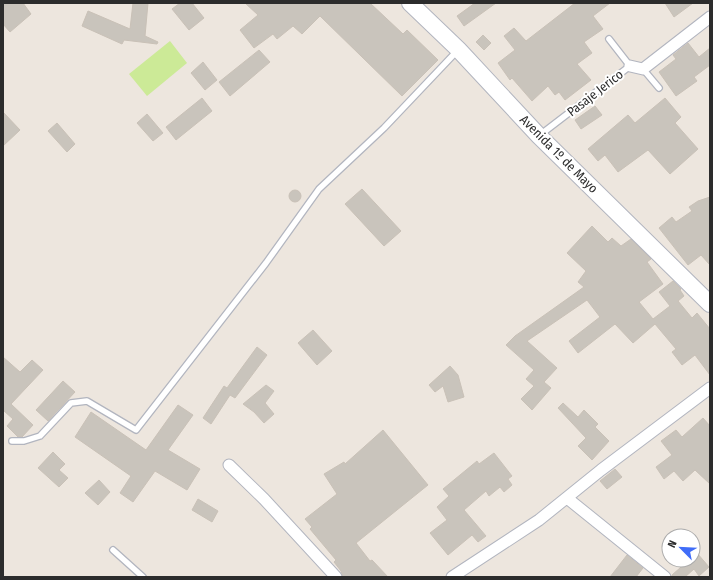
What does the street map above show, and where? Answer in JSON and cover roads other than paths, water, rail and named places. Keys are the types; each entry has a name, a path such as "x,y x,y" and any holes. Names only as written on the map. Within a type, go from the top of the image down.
{"main road":[{"name":"Avenida 1º de Mayo","path":"410,3 458,49 539,136 710,304"}],"street":[{"path":"643,69 710,17"},
{"name":"Pasaje Jerico","path":"630,66 643,69"},
{"path":"452,577 539,520 710,388"},
{"path":"229,465 264,499 336,577"},
{"path":"567,498 665,577"}],"lane":[{"path":"609,39 630,66"},
{"path":"12,441 24,441 40,436 71,403 87,401 136,430 266,263 319,189 384,128 458,49"},
{"name":"Pasaje Jerico","path":"539,136 630,66"},
{"path":"643,69 659,88"},
{"path":"113,550 143,577"}]}
